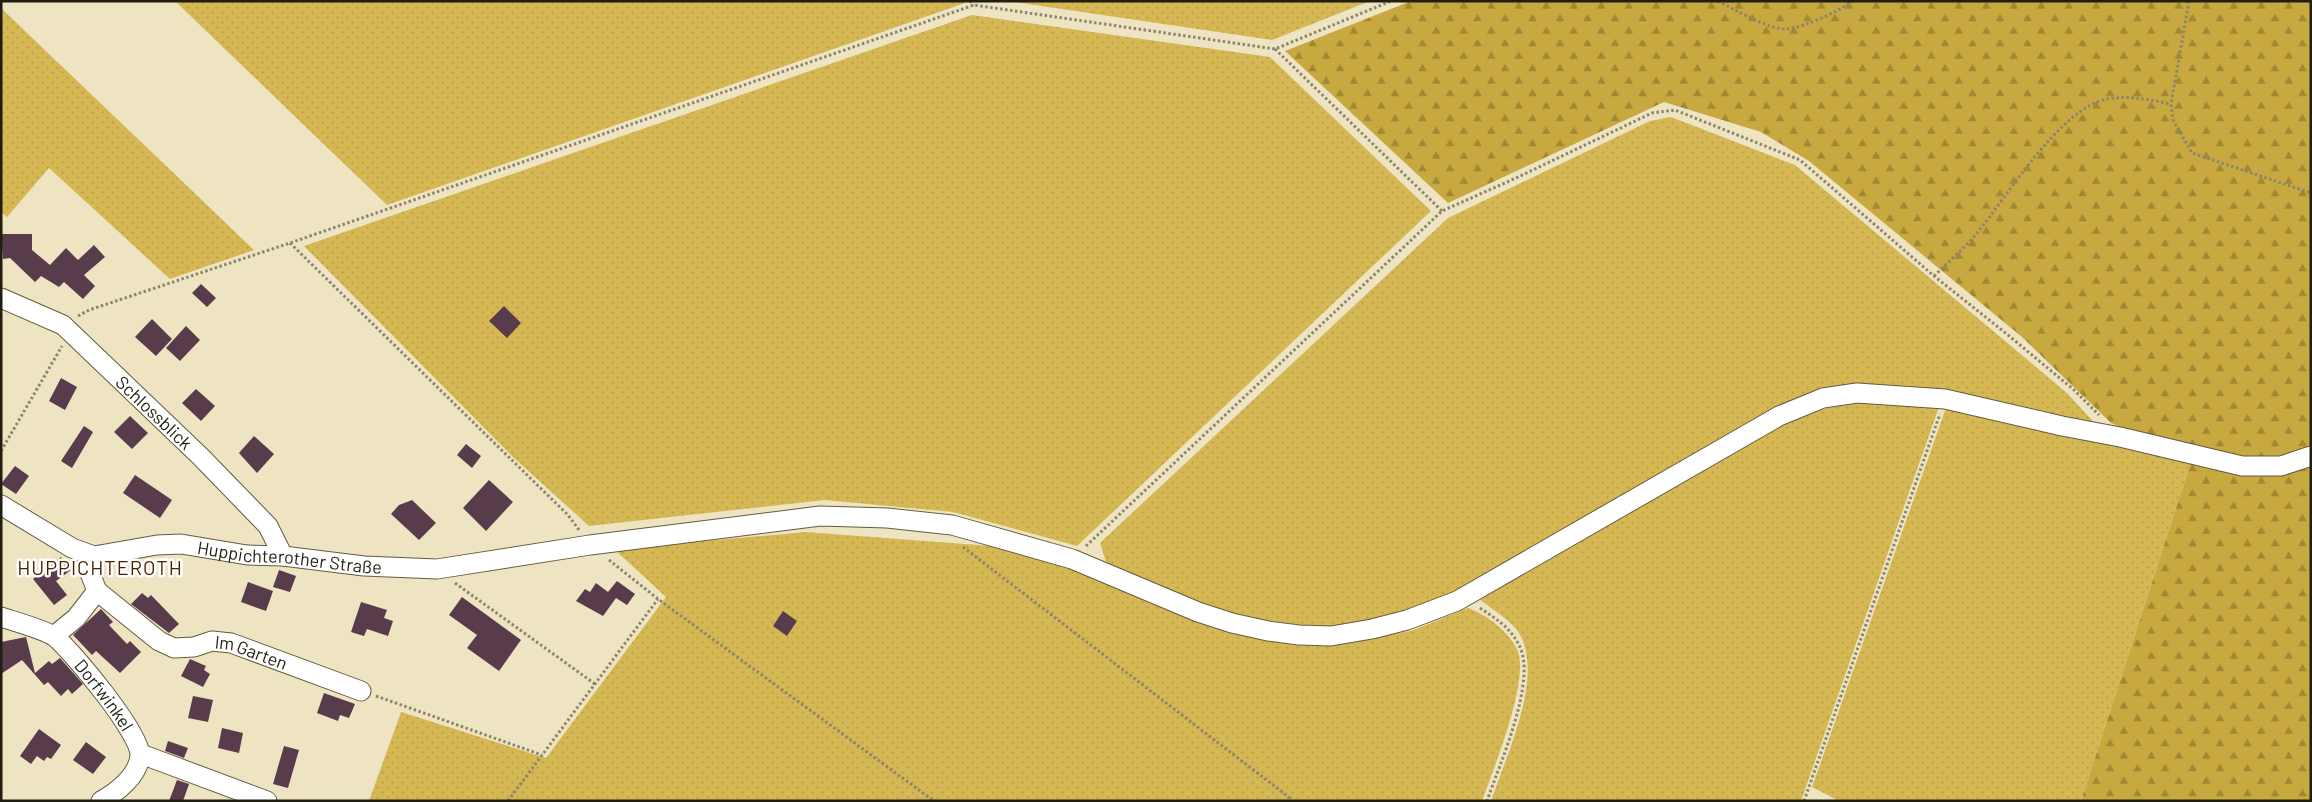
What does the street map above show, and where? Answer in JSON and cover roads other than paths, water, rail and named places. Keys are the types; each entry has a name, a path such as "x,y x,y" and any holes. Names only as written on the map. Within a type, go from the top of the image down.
{"street":[{"name":"Schlossblick","path":"1,298 63,325 200,456 268,526 283,556"},
{"name":"Huppichterother Straße","path":"94,556 157,545 181,544 247,555 283,556 364,566 437,569 590,545 829,516 887,518 952,525 1072,559 1198,612 1232,623 1299,635 1331,636 1372,629 1407,620 1457,601 1779,416 1823,398 1857,393 1946,399 2242,466 2281,466 2311,456"},
{"path":"1,505 72,548 94,556 90,573 97,591 76,618 54,636 1,617"},
{"name":"Im Garten","path":"97,591 159,641 174,648 194,647 212,641 232,643 361,691"},
{"name":"Dorfwinkel","path":"54,636 123,718 140,754"},
{"path":"102,801 131,777 139,764 140,754 267,801"}],"district":[{"name":"HUPPICHTEROTH","path":"100,567"}]}
